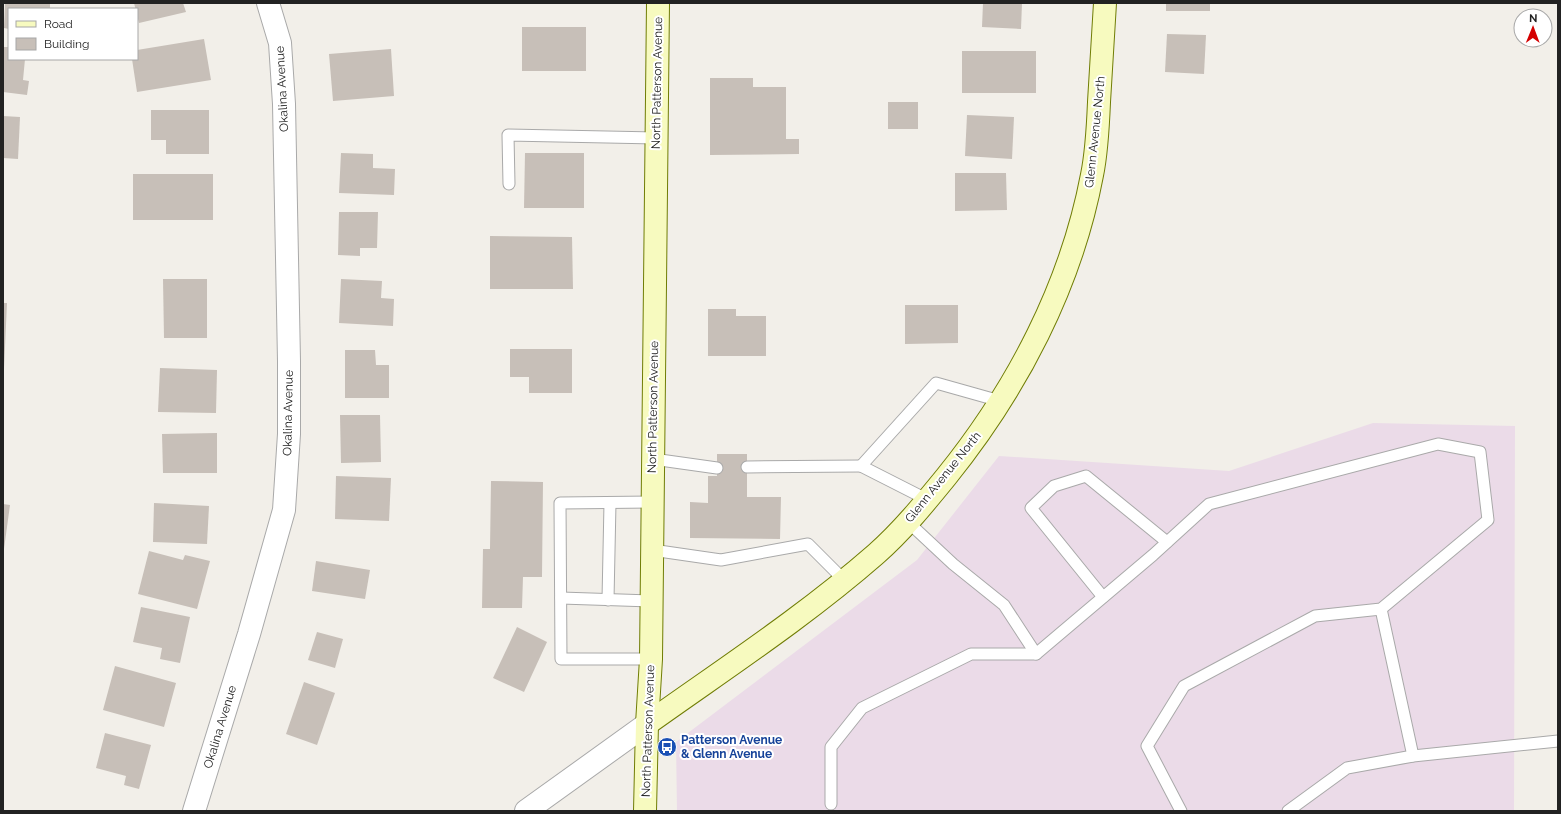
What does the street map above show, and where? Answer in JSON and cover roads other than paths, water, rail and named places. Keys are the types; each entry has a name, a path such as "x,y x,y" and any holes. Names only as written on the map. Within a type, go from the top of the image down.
{"street":[{"name":"Okalina Avenue","path":"194,811 249,634 284,510 288,434 289,368 284,104 280,43 268,3"},
{"name":"North Patterson Avenue","path":"645,811 652,550 658,3"},
{"name":"Glenn Avenue North","path":"526,811 822,599 878,553 928,500 965,454 1036,342 1059,287 1083,218 1093,172 1098,124 1105,3"}],"lane":[{"path":"509,184 508,135 656,138"},
{"path":"861,466 936,383 1000,401"},
{"path":"831,804 831,747 862,708 971,654 1036,654 1209,504 1438,444 1480,452 1488,520 1382,609 1315,616 1184,686 1147,746 1181,811"},
{"path":"653,459 717,468"},
{"path":"747,467 861,466 928,500"},
{"path":"1103,597 1031,508 1054,486 1086,476 1167,542"},
{"path":"650,659 561,659 560,502 652,502"},
{"path":"608,600 610,502"},
{"path":"908,522 952,564 1004,605 1036,654"},
{"path":"652,550 721,560 808,544 844,580"},
{"path":"561,598 651,601"},
{"path":"1382,609 1413,756"},
{"path":"1288,811 1348,768 1413,756 1558,741"}],"place":[{"name":"Patterson Avenue & Glenn Avenue","path":"667,747"}]}
